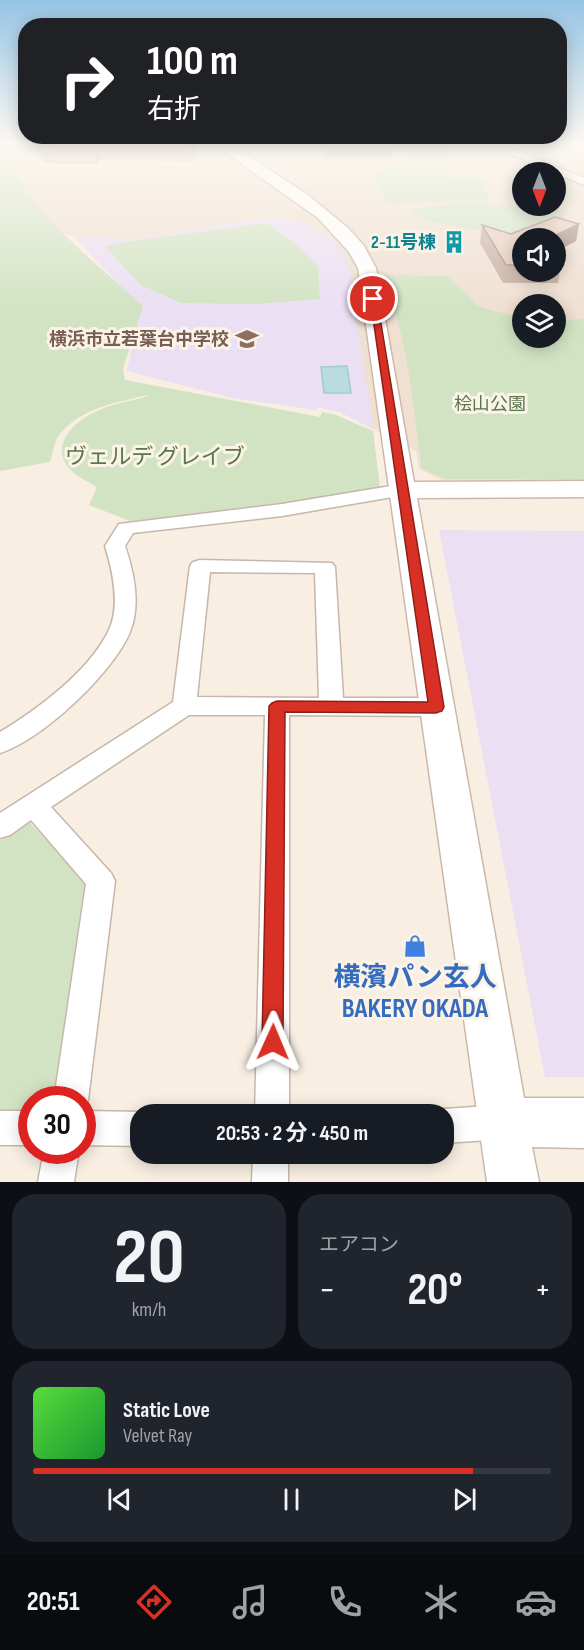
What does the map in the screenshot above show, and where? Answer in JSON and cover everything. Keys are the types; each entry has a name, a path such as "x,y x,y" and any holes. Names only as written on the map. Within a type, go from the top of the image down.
{"street":[{"path":"299,198 349,236 363,256 369,278 513,1182"},
{"path":"0,744 30,727 76,688 119,633 125,601 124,572 115,546 126,528 282,510 403,490 584,489"},
{"path":"184,706 200,566 325,567 331,706"},
{"path":"0,827 184,706 436,707"},
{"path":"272,1104 277,706"},
{"path":"33,806 101,881 73,1086"},
{"path":"454,1125 504,1122 584,1123"},
{"path":"0,1128 18,1128"},
{"path":"96,1128 130,1129"},
{"path":"56,1182 59,1164"},
{"path":"270,1182 271,1164"}],"shaded area":[{"path":"20,198 512,198 512,216 566,216 566,198 584,198 584,480 442,480 419,469 416,451 340,412 318,407 316,410 233,398 127,371 141,307 73,236 42,227 28,220"},
{"name":"横浜市立若葉台中学校","path":"272,217 289,218 310,226 332,239 348,259 373,429 340,412 318,407 316,410 233,398 127,371 141,307 73,236 133,240"},
{"path":"439,530 584,531 584,1077 545,1077"}],"green space":[{"name":"ヴェルデ グレイブ","path":"0,198 31,198 67,237 143,306 123,369 125,380 320,417 322,412 336,415 373,431 380,488 231,512 130,521 89,505 97,487 79,477 69,468 63,456 64,440 74,426 90,415 148,395 100,407 78,418 59,435 50,462 0,471"},
{"path":"384,198 489,198 490,200 387,204"},
{"path":"456,203 512,206 512,216 564,216 564,223 548,228 512,228 512,237 427,221 408,210"},
{"path":"267,223 299,247 318,267 320,299 255,304 181,303 141,285 105,247 124,242"},
{"name":"桧山公園","path":"386,275 448,276 479,307 512,315 512,348 566,348 566,320 584,319 584,479 445,479 422,469 406,356 387,291 389,287"},
{"path":"28,821 90,886 60,1086 18,1086 18,1116 0,1116 0,841"}],"water":[{"path":"347,366 351,393 324,393 321,367"}],"building":[{"path":"555,217 579,224 566,230 566,228 527,228"},
{"path":"482,225 511,234 512,265 506,265"}],"place":[{"name":"2-11号棟","path":"454,242"},
{"name":"横浜市立若葉台中学校","path":"247,339"},
{"name":"横濱パン玄人 BAKERY OKADA","path":"415,946"}],"route":[{"path":"273,1042 277,706 436,707 373,299"}]}
